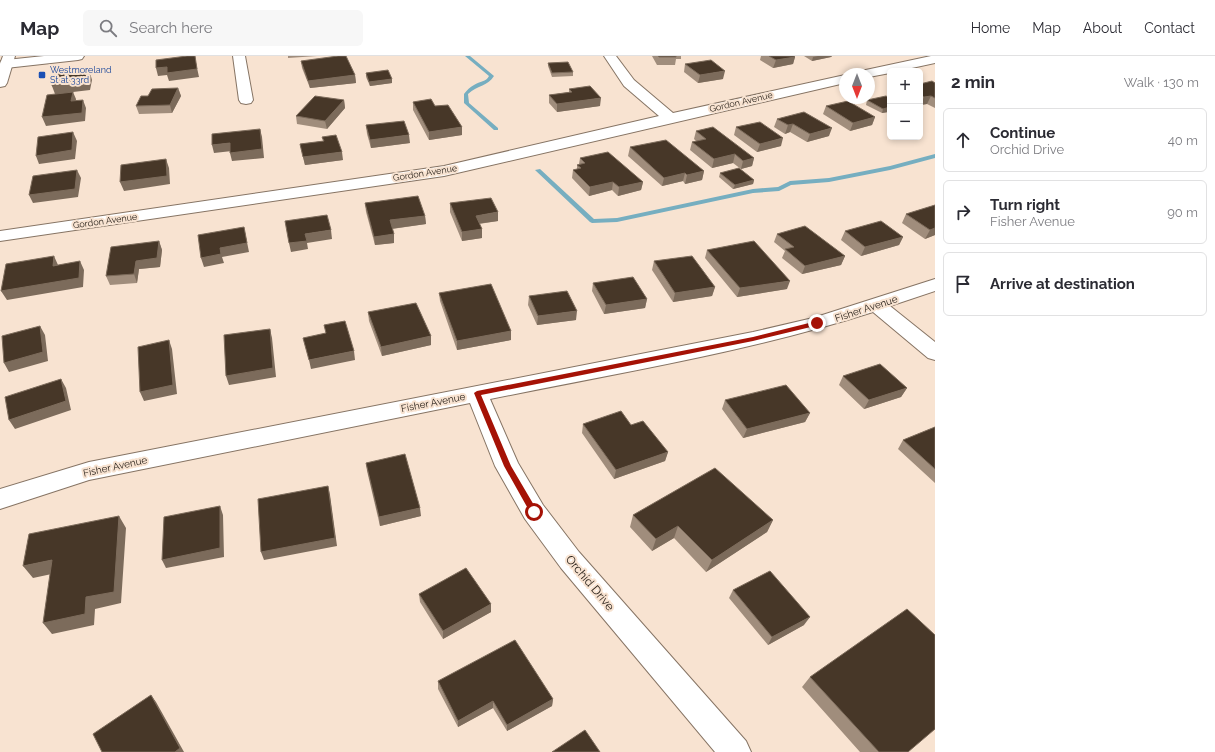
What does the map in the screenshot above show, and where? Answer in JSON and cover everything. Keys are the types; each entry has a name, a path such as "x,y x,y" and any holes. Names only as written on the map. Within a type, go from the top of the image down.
{"street":[{"path":"0,83 5,61 78,56"},
{"path":"239,56 246,100"},
{"path":"610,56 629,83 670,118"},
{"path":"875,72 935,59"},
{"name":"Gordon Avenue","path":"0,236 444,171 839,80"},
{"name":"Fisher Avenue","path":"0,499 34,486 89,471 753,339 817,323 877,305 935,285"},
{"path":"877,305 935,353"},
{"name":"Orchid Drive","path":"477,393 507,466 534,512 570,560 735,752"}],"building":[{"path":"195,56 197,69 167,73 167,67 156,68 156,60"},
{"path":"346,56 355,75 308,81 301,61"},
{"path":"658,56 676,56 676,57 659,57"},
{"path":"769,56 794,56 795,57 776,60"},
{"path":"711,60 725,71 700,75 685,64"},
{"path":"568,62 573,72 552,73 548,63"},
{"path":"80,68 79,74 90,73 88,82 52,86 56,70"},
{"path":"388,70 392,79 369,82 366,73"},
{"path":"932,81 935,83 935,98 931,96 923,96 923,83"},
{"path":"590,86 601,98 557,104 549,95 572,92 569,89"},
{"path":"178,88 170,105 136,106 141,96 148,96 152,89"},
{"path":"73,92 71,101 83,100 82,113 42,117 47,95"},
{"path":"315,96 344,100 325,121 296,116"},
{"path":"887,96 887,108 883,109 874,104 875,98"},
{"path":"431,99 435,106 448,105 462,127 429,132 413,102"},
{"path":"839,103 853,104 875,117 853,123 826,106"},
{"path":"804,112 832,128 810,134 793,124 788,125 777,119"},
{"path":"404,121 409,135 370,140 366,125"},
{"path":"760,122 783,138 760,144 736,127"},
{"path":"713,127 754,158 743,161 735,154 714,159 692,142 706,139 696,131"},
{"path":"260,129 262,149 230,153 230,143 212,145 212,134"},
{"path":"73,132 72,150 36,156 38,137"},
{"path":"336,135 342,152 303,157 300,144 324,141 322,137"},
{"path":"666,140 704,171 687,175 685,173 664,178 630,147"},
{"path":"608,152 643,182 619,187 613,182 590,187 573,170 581,168 577,165 585,163 580,158"},
{"path":"166,159 167,176 120,182 121,165"},
{"path":"739,168 754,180 735,185 720,173"},
{"path":"77,170 75,189 29,195 33,176"},
{"path":"418,196 425,216 390,220 394,234 374,237 365,203"},
{"path":"491,198 498,212 476,216 482,229 462,232 450,203"},
{"path":"935,205 935,228 930,230 906,214"},
{"path":"327,215 331,230 305,234 307,241 289,243 285,221"},
{"path":"881,221 903,237 865,247 845,231"},
{"path":"805,226 845,256 805,266 785,249 794,247 777,234"},
{"path":"244,227 247,243 220,248 221,254 201,258 198,235"},
{"path":"159,241 157,258 136,261 134,274 106,276 111,247"},
{"path":"754,241 790,281 740,288 707,250"},
{"path":"54,256 53,266 80,261 79,278 1,291 6,264"},
{"path":"692,256 715,287 675,293 654,261"},
{"path":"633,277 647,299 606,305 593,283"},
{"path":"491,284 511,331 457,341 439,293"},
{"path":"567,291 577,311 538,316 529,296"},
{"path":"416,303 431,336 381,347 368,312"},
{"path":"345,321 354,351 309,360 303,338 326,333 324,325"},
{"path":"40,326 43,352 4,363 2,336"},
{"path":"270,329 273,368 226,376 224,335"},
{"path":"169,340 173,385 140,392 138,347"},
{"path":"880,364 907,388 869,400 843,376"},
{"path":"61,379 66,401 9,420 5,397"},
{"path":"786,385 810,413 747,429 725,400"},
{"path":"621,411 631,425 643,421 668,452 616,470 583,424"},
{"path":"935,427 935,469 903,440"},
{"path":"405,454 420,508 379,517 366,463"},
{"path":"715,468 773,520 712,560 678,526 656,539 633,515"},
{"path":"328,486 335,538 261,552 258,499"},
{"path":"220,506 220,548 162,560 164,517"},
{"path":"119,516 114,592 86,597 85,614 43,623 52,560 23,566 29,534"},
{"path":"466,568 491,604 443,631 419,594"},
{"path":"770,571 810,617 772,637 733,590"},
{"path":"907,609 935,635 935,729 908,752 879,752 810,677"},
{"path":"515,640 553,699 507,725 493,701 458,721 438,681"},
{"path":"151,695 180,748 175,752 102,752 93,734"},
{"path":"585,730 600,752 552,752"}],"waterway":[{"path":"467,56 492,76 488,82 473,87 466,94 467,103 496,129"},
{"path":"538,170 592,221 617,220 753,191 779,189 790,183 829,180 890,168 935,156"}],"place":[{"name":"Westmoreland St at 33rd","path":"42,75"}],"route":[{"path":"534,512 507,466 477,393 753,339 817,323"}]}
